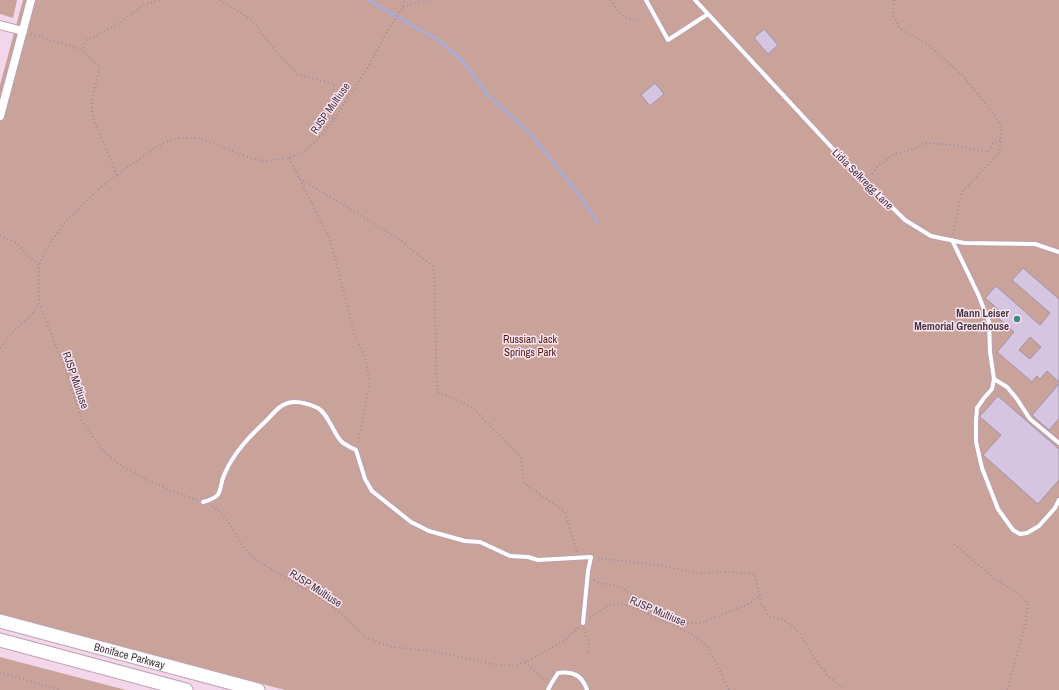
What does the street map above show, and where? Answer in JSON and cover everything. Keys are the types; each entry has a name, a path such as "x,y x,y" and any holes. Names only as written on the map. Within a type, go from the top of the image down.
{"main road":[{"name":"Boniface Parkway","path":"0,621 258,690"},
{"name":"Boniface Parkway","path":"0,640 186,690"}],"street":[{"path":"0,116 31,0"},
{"path":"0,25 23,32"}],"lane":[{"path":"646,0 668,40 708,14"},
{"name":"Lidia Selkregg Lane","path":"695,0 835,151 905,220 931,236 964,243 1035,244 1059,252"},
{"path":"952,240 989,322 990,352 994,379 992,389 977,408 976,442 982,468 998,509 1013,530 1020,534 1027,533 1039,526 1055,508 1059,500"},
{"path":"994,379 1007,387 1017,398 1030,419 1059,443"},
{"path":"203,502 212,500 220,492 224,473 236,454 278,408 287,403 299,402 318,408 324,413 341,441 356,450 365,479 372,491 412,522 429,531 465,541 480,542 510,556 528,557 538,560 591,557 583,623"},
{"path":"548,690 558,673 567,672 577,675 584,682 587,690"}],"path":[{"path":"83,50 86,40 120,23 143,5 161,0"},
{"path":"220,0 252,20 273,48 297,74 334,84 333,121"},
{"name":"RJSP Multiuse","path":"404,0 403,7 389,28 368,67 333,121 316,141 304,151 289,158 265,161 250,158 199,138 178,138 163,143 153,149 102,186 65,222 46,249 39,266 39,303 67,374 82,421 104,452 124,468 171,491 203,502 217,509 230,524 243,547 256,560 325,601 342,614 366,638 392,647 433,651 492,664 515,666 532,660 565,640 583,623 607,606 618,604 635,608 692,634 709,648 729,690"},
{"path":"403,7 428,0"},
{"path":"610,0 626,19 638,20"},
{"path":"894,0 893,15 900,29 930,46 963,76 994,114 1002,128 999,153 962,192 952,240"},
{"path":"23,32 83,50 89,58 100,67 91,105 93,121 117,175"},
{"path":"872,174 878,166 894,154 911,150 925,143 952,145 988,152 994,142 1001,140"},
{"path":"289,158 330,239 355,336 365,358 370,383 356,450"},
{"path":"299,178 400,239 434,267 437,392 472,407 521,457 524,483 565,512 579,558"},
{"path":"0,236 15,242 39,266"},
{"path":"0,348 14,331 32,314 39,303"},
{"path":"954,544 995,579 1021,595 1028,604 1025,624 1007,690"},
{"path":"591,557 665,566 695,573 726,572 755,574 760,603 770,617 785,621 797,630 823,671 844,690"},
{"path":"588,577 600,583 620,587 659,612 684,623 702,623 748,604 759,597"},
{"path":"583,623 589,644 588,654"},
{"path":"525,662 551,684"},
{"path":"0,672 59,690"}],"green space":[{"path":"0,0 17,0 13,18 0,14"},
{"name":"Russian Jack Springs Park","path":"23,0 1059,0 1059,690 285,690 0,614 0,85"},
{"path":"0,657 126,690 0,690"}],"building":[{"path":"764,29 778,45 768,54 754,38"},
{"path":"655,83 664,94 650,106 641,95"},
{"name":"Mann Leiser Memorial Greenhouse","path":"1023,268 1059,299 1059,382 1047,371 1040,379 1037,376 1032,382 997,352 1014,332 995,315 999,310 985,298 996,286 1040,325 1050,313 1012,280","holes":["1030,337 1041,347 1030,359 1019,350"]},
{"path":"1059,384 1059,419 1049,430 1032,415"},
{"path":"998,396 1059,449 1059,480 1038,504 983,455 1001,435 980,416"}],"waterway":[{"path":"368,0 438,40 462,60 488,95 532,136 577,192 597,222"}],"place":[{"name":"Mann Leiser Memorial Greenhouse","path":"1017,319"}]}
